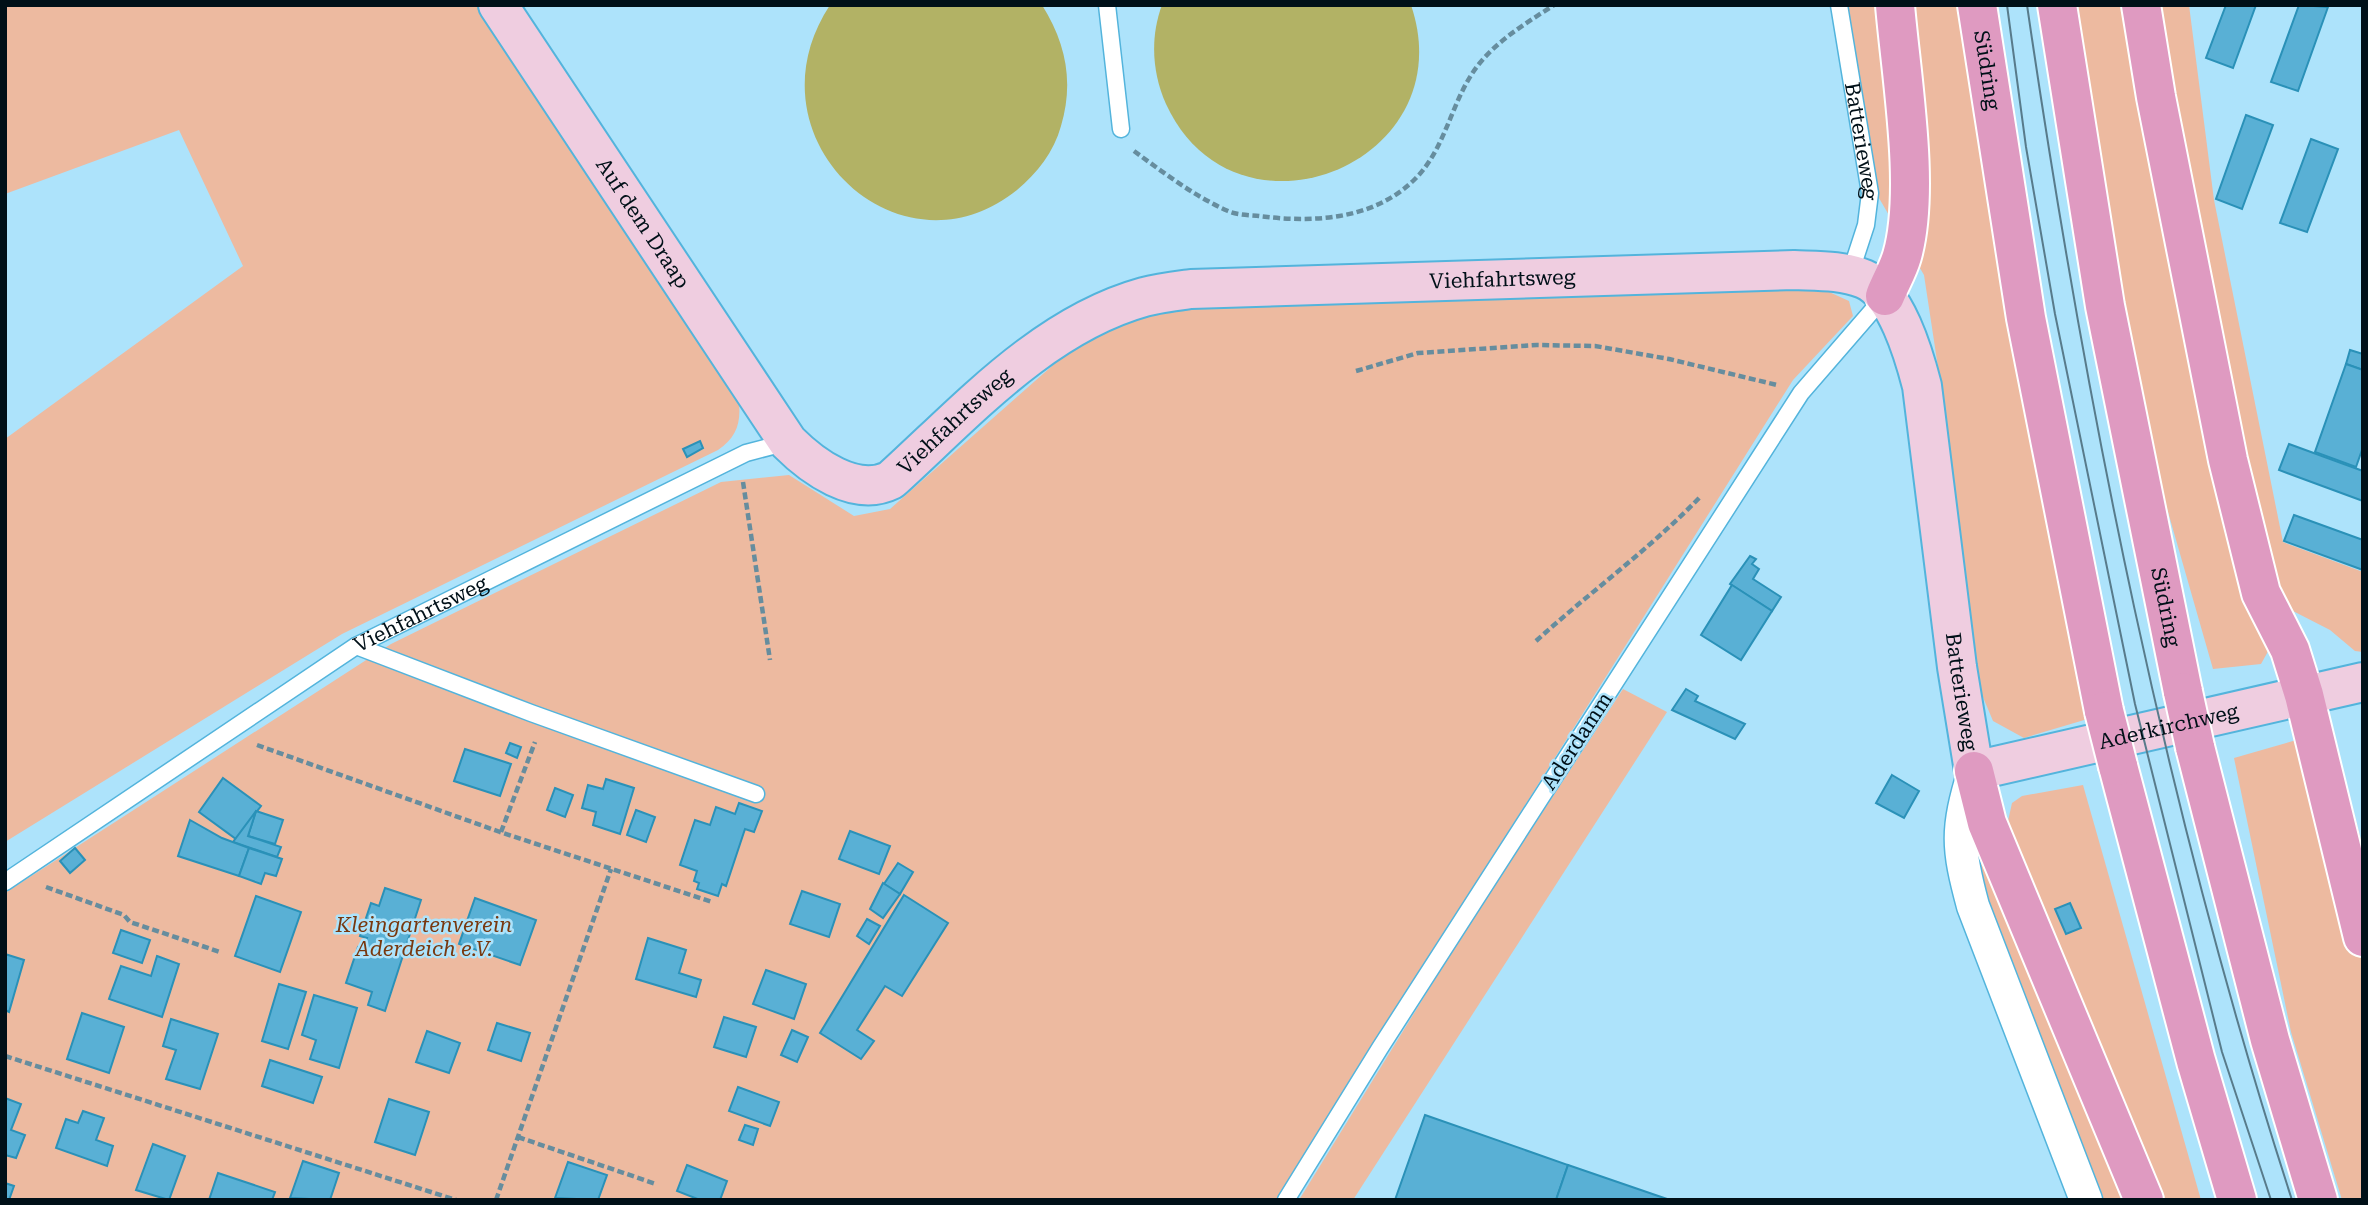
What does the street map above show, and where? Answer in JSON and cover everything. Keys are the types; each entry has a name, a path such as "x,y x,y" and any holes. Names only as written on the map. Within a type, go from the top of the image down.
{"main road":[{"path":"1885,296 1901,257 1908,224 1910,188 1895,5"},
{"name":"Südring","path":"1977,5 2026,318 2104,711 2196,1061 2237,1200"},
{"name":"Südring","path":"2057,5 2105,306 2183,692 2270,1040 2318,1200"},
{"path":"2141,5 2156,97 2228,460 2261,593 2290,650 2304,695 2363,937"},
{"path":"1974,771 1987,823 2144,1200"}],"street":[{"name":"Auf dem Draap","path":"498,5 788,442"},
{"name":"Viehfahrtsweg","path":"788,442 820,470 842,479 882,484 1037,350 1093,318 1143,297 1191,289 1794,270 1849,275 1867,280 1885,296"},
{"name":"Batterieweg","path":"1885,296 1912,349 1922,386 1957,667 1974,771 1960,817 1961,861 1973,906 2086,1200"},
{"name":"Aderkirchweg","path":"1974,771 2363,682"}],"lane":[{"path":"1107,5 1121,129"},
{"name":"Batterieweg","path":"1839,5 1870,193 1866,225 1849,275"},
{"name":"Aderdamm","path":"1286,1200 1387,1036 1801,393 1885,296"},
{"name":"Viehfahrtsweg","path":"5,882 356,646 746,453 788,442"},
{"path":"356,646 544,718 756,794"}],"path":[{"path":"1121,129 1128,147 1199,197 1232,213 1324,219 1364,211 1389,199 1415,179 1443,139 1478,64 1509,35 1554,5"},
{"path":"1356,371 1418,353 1537,345 1595,346 1670,359 1801,393"},
{"path":"746,453 742,490 770,660"},
{"path":"1536,641 1598,585 1665,534 1706,491"},
{"path":"500,832 544,718"},
{"path":"257,744 500,832 712,902"},
{"path":"31,864 39,883 124,915 130,922 220,952"},
{"path":"496,1200 611,869"},
{"path":"5,1056 456,1200"},
{"path":"518,1137 656,1184"}],"green space":[{"path":"5,5 479,5 738,397 739,420 734,434 718,450 342,634 5,842 5,439 243,266 179,130 5,194"},
{"path":"1846,5 1957,5 2009,321 2091,718 2024,738 1993,721 1980,690 1924,275 1876,193"},
{"path":"2077,5 2189,5 2214,200 2283,542 2363,572 2363,652 2355,651 2330,630 2291,610 2261,664 2213,669 2156,470 2125,304"},
{"name":"Kleingartenverein Aderdeich e.V.","path":"1816,286 1849,301 1853,316 1793,380 1276,1200 5,1200 5,893 391,644 721,482 789,475 854,516 890,509 1077,344 1111,327 1165,307"},
{"path":"1623,689 1667,712 1353,1200 1299,1200 1461,937"},
{"path":"2324,732 2338,752 2363,848 2363,1200 2342,1200 2291,1032 2234,758"},
{"path":"2083,785 2201,1200 2161,1200 2006,830 2012,803 2022,796"},
{"path":"1970,834 2125,1200 2097,1200 2004,959"}],"shaded area":[{"path":"830,5 1042,5 1062,48 1067,78 1061,126 1044,161 1017,190 972,215 926,220 883,208 847,183 820,147 806,103 808,55"},
{"path":"1162,5 1411,5 1419,61 1405,109 1375,146 1335,171 1288,181 1241,175 1199,150 1166,104 1154,55"}],"building":[{"path":"2226,5 2256,5 2233,68 2206,58"},
{"path":"2299,5 2328,7 2298,91 2271,82"},
{"path":"2246,115 2273,125 2242,209 2216,199"},
{"path":"2311,139 2338,149 2307,232 2280,223"},
{"path":"2350,350 2363,354 2363,370 2346,364"},
{"path":"2346,364 2363,370 2363,447 2356,467 2315,452"},
{"path":"700,441 703,448 687,457 683,449"},
{"path":"2289,444 2363,471 2363,501 2279,470"},
{"path":"2294,515 2363,540 2363,570 2284,541"},
{"path":"1750,556 1756,559 1752,564 1759,569 1753,579 1781,597 1772,611 1730,584"},
{"path":"1732,585 1772,611 1741,660 1701,635"},
{"path":"1686,689 1698,696 1695,701 1745,724 1735,739 1672,710"},
{"path":"510,743 521,747 517,758 506,753"},
{"path":"465,749 511,764 500,796 454,781"},
{"path":"1892,775 1919,791 1904,818 1876,803"},
{"path":"223,778 261,806 236,839 199,812"},
{"path":"606,779 634,788 620,834 593,825 596,812 582,808 588,785 603,789"},
{"path":"555,788 573,795 565,817 547,810"},
{"path":"739,803 762,811 754,832 745,829 726,886 722,884 718,896 697,889 699,883 694,881 697,871 680,865 695,820 710,825 716,807 735,814"},
{"path":"636,810 655,817 646,842 627,835"},
{"path":"256,811 283,820 275,844 248,836"},
{"path":"256,811 248,836 281,847 277,857 233,842"},
{"path":"190,820 222,838 249,848 239,876 178,856"},
{"path":"850,831 890,846 879,874 839,859"},
{"path":"75,848 85,860 70,873 60,861"},
{"path":"249,848 282,859 276,876 265,873 261,884 239,876"},
{"path":"898,863 913,872 900,894 884,884"},
{"path":"883,883 900,894 883,918 870,909"},
{"path":"385,888 421,900 385,1011 368,1005 372,992 346,983 358,947 363,949 367,938 360,936 371,903 379,906"},
{"path":"802,891 840,904 829,937 790,924"},
{"path":"904,895 948,923 902,996 885,986 857,1030 874,1041 861,1059 820,1033"},
{"path":"256,896 301,912 280,972 235,956"},
{"path":"475,898 536,920 520,965 459,944"},
{"path":"2070,903 2081,928 2066,934 2055,909"},
{"path":"867,919 880,926 869,944 857,936"},
{"path":"121,930 150,940 142,963 113,953"},
{"path":"648,938 686,950 679,973 701,980 696,997 636,979"},
{"path":"5,954 24,960 9,1012 5,1010"},
{"path":"157,956 179,964 162,1017 109,999 121,966 151,976"},
{"path":"766,970 806,984 794,1019 753,1004"},
{"path":"279,984 306,992 288,1049 262,1041"},
{"path":"314,995 357,1008 339,1068 310,1059 316,1040 302,1035"},
{"path":"82,1013 124,1027 109,1073 67,1059"},
{"path":"724,1017 756,1027 746,1057 714,1047"},
{"path":"171,1019 218,1034 200,1089 166,1079 176,1050 163,1046"},
{"path":"497,1023 530,1033 521,1061 488,1050"},
{"path":"792,1030 808,1037 797,1062 781,1055"},
{"path":"427,1031 460,1043 449,1073 416,1062"},
{"path":"270,1060 322,1077 313,1103 262,1086"},
{"path":"738,1087 779,1102 770,1126 729,1111"},
{"path":"5,1098 21,1104 11,1130 25,1135 16,1158 5,1155"},
{"path":"389,1099 429,1112 415,1155 375,1142"},
{"path":"83,1111 104,1118 96,1140 113,1146 107,1166 56,1148 66,1119 78,1123"},
{"path":"1425,1115 1568,1165 1556,1200 1395,1200"},
{"path":"745,1125 758,1129 753,1145 739,1140"},
{"path":"153,1144 185,1156 169,1200 136,1190"},
{"path":"303,1161 339,1173 330,1200 290,1198"},
{"path":"568,1162 607,1175 598,1200 555,1198"},
{"path":"687,1165 727,1181 720,1200 700,1200 677,1191"},
{"path":"1568,1165 1670,1200 1556,1200"},
{"path":"218,1173 275,1192 272,1200 209,1200"},
{"path":"5,1183 14,1186 9,1200 5,1200"}],"tram line":[{"path":"2007,5 2026,147 2055,314 2135,704 2222,1052 2271,1200"},
{"path":"2027,5 2076,307 2134,608 2206,906 2247,1054 2292,1200"}]}
